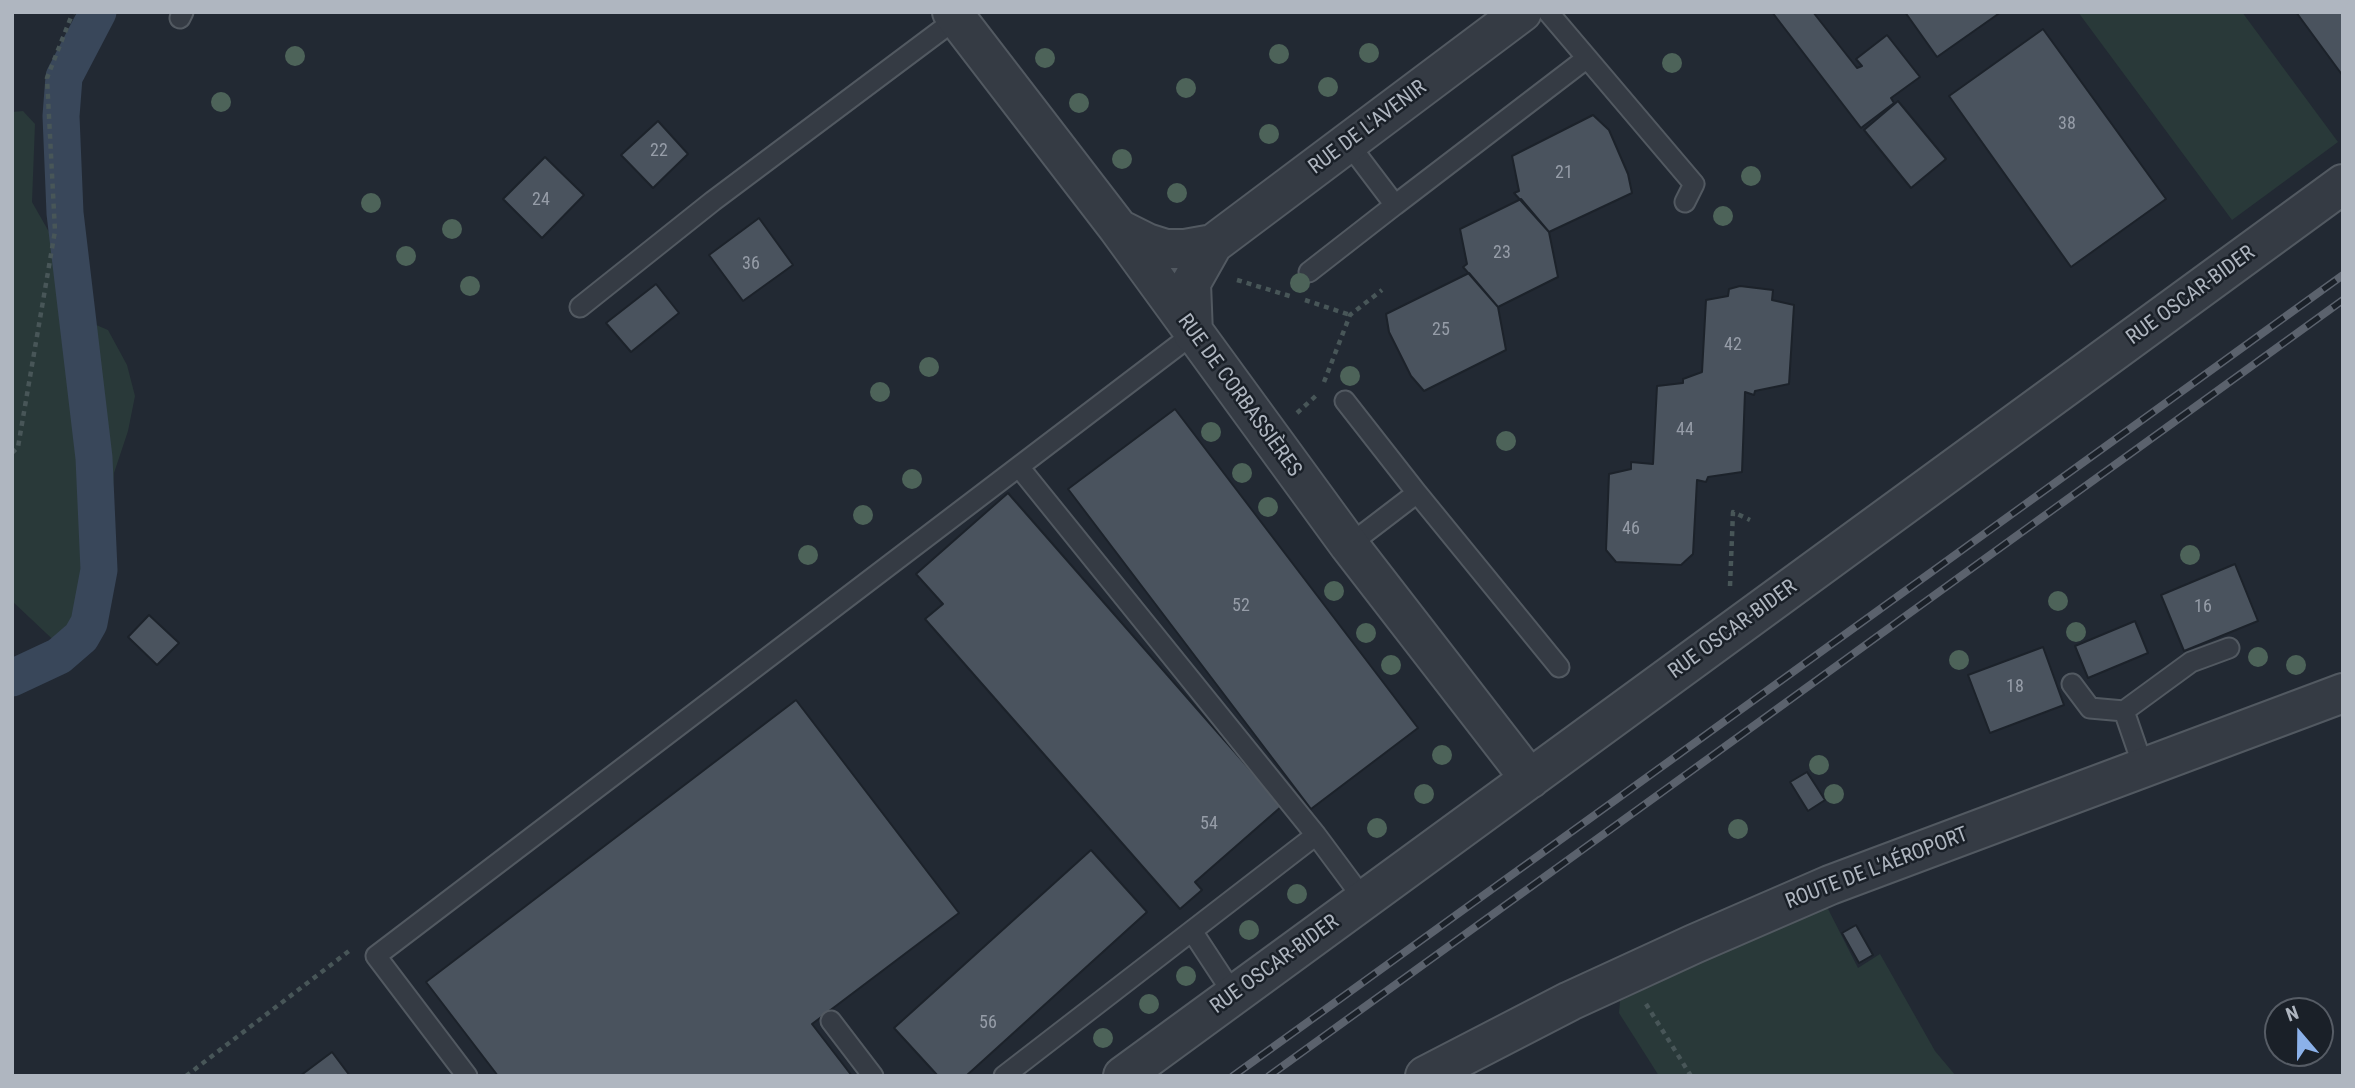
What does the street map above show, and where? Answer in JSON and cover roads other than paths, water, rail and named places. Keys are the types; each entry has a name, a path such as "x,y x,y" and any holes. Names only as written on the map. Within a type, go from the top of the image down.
{"street":[{"name":"RUE DE L'AVENIR","path":"1194,334 1191,283 1213,244 1522,12"},
{"name":"RUE DE CORBASSIÈRES","path":"954,16 1118,228 1349,545 1530,779"},
{"name":"RUE OSCAR-BIDER","path":"1123,1076 2343,184"},
{"name":"RUE DE L'AVENIR","path":"1118,228 1147,243 1166,249 1213,244"},
{"name":"ROUTE DE L'AÉROPORT","path":"1425,1076 1627,974 1830,885 2343,693"}],"lane":[{"path":"1548,12 1695,184 1685,202"},
{"path":"580,307 954,16"},
{"path":"1309,272 1587,58"},
{"path":"1348,143 1395,205"},
{"path":"467,1076 376,956 1194,334"},
{"path":"1345,401 1559,667"},
{"path":"1019,467 1316,835 1365,901"},
{"path":"1349,545 1417,493"},
{"path":"2072,684 2090,708 2124,710 2191,662 2229,648"},
{"path":"2124,710 2143,766"},
{"path":"1004,1076 1316,835"},
{"path":"1192,931 1234,995"},
{"path":"831,1021 873,1076"}],"waterway":[{"path":"12,678 59,656 81,637 89,623 99,570 94,458 65,213 61,116 64,77 98,12"}],"railway":[{"path":"1233,1076 2343,275"},
{"path":"1269,1076 2343,300"}]}
